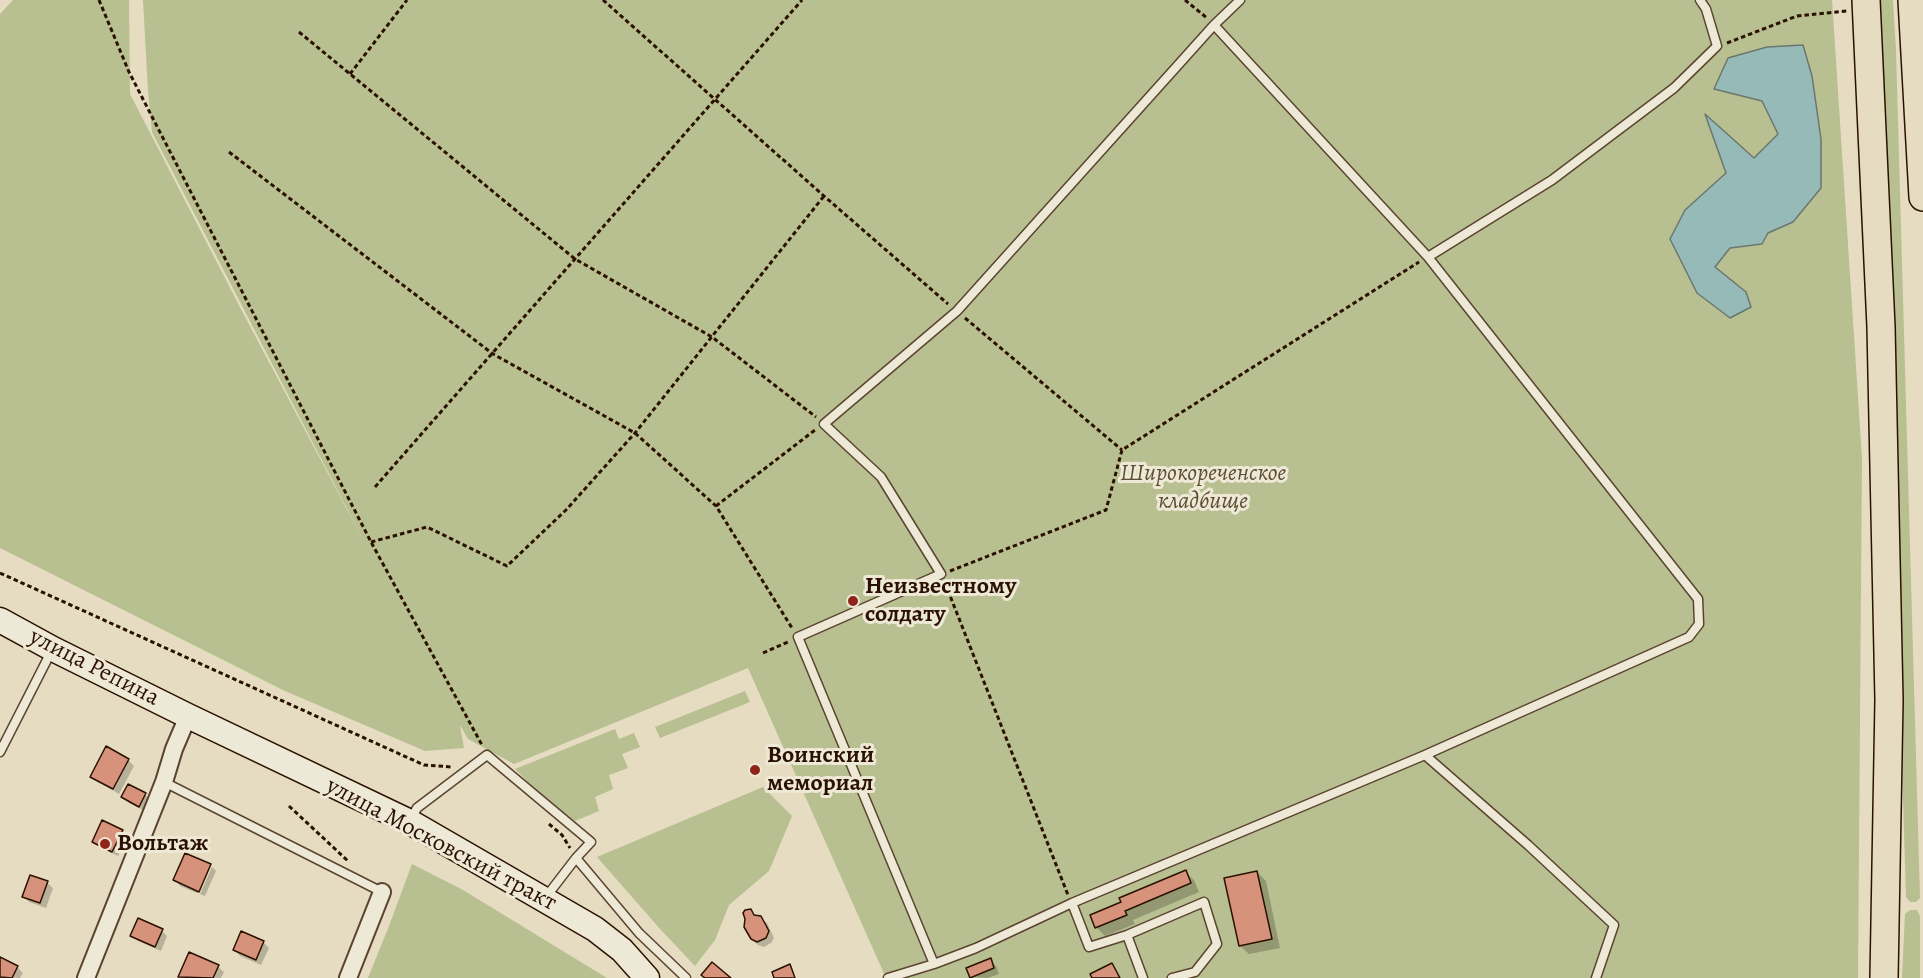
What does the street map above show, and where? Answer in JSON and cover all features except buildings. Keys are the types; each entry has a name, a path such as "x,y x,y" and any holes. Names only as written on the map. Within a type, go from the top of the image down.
{"main road":[{"path":"1912,0 1923,197"},
{"path":"1867,4 1881,327 1889,700 1884,978"},
{"name":"улица Репина","path":"0,620 188,716"},
{"name":"улица Московский тракт","path":"188,716 410,822 595,929 622,950 647,978"}],"street":[{"path":"86,978 188,716"},
{"path":"348,978 382,892"}],"lane":[{"path":"934,964 798,637 942,574 880,477 824,424 957,311 1214,25 1240,0"},
{"path":"1428,256 1552,180 1674,88 1717,46 1706,9 1700,0"},
{"path":"888,978 976,948 1072,903 1425,755 1689,637 1700,624 1698,599 1428,256 1214,25"},
{"path":"0,752 53,649"},
{"path":"410,822 417,808 487,755 591,842 544,900"},
{"path":"1425,755 1528,845 1614,925 1596,978"},
{"path":"164,782 382,892"},
{"path":"576,858 639,933 686,978"},
{"path":"1072,903 1089,947 1127,935 1204,902 1217,944 1196,975 1172,978"},
{"path":"1127,935 1143,978"}],"path":[{"path":"99,0 129,72 371,542 487,755"},
{"path":"350,74 407,0"},
{"path":"603,0 824,196 1122,450"},
{"path":"375,487 802,0"},
{"path":"1185,0 1214,25"},
{"path":"1717,46 1797,16 1867,4"},
{"path":"299,32 575,259 712,337 824,424 716,506"},
{"path":"229,152 493,354 635,433 716,506 798,637 763,653"},
{"path":"371,542 426,527 507,566 566,510 635,433 824,196"},
{"path":"1072,903 942,574 1106,510 1122,450 1428,256"},
{"path":"0,573 424,765 470,769"},
{"path":"289,806 356,869"},
{"path":"562,835 576,858"}],"green space":[{"name":"Широкореченское кладбище","path":"13,0 129,0 130,94 371,555 152,132 143,0 1832,0 1862,458 1858,978 886,978 748,668 514,764 468,739 460,725 464,748 425,751 285,691 0,548 0,14","holes":["1812,76 1793,222 1768,233 1762,244 1730,248 1715,267 1746,292 1751,307 1730,318 1685,210 1727,173 1706,116 1755,158 1778,134 1762,101 1714,88"]},
{"path":"1876,0 1893,0 1896,51 1920,898 1916,902 1910,902 1906,897 1880,52"},
{"path":"745,691 750,702 660,738 655,727"},
{"path":"615,729 619,739 634,733 640,747 622,754 628,768 609,775 613,789 595,797 599,811 575,821 543,797 515,769"},
{"path":"763,787 792,816 769,871 729,905 715,940 695,966 597,857"},
{"path":"412,864 463,890 607,978 368,978"},
{"path":"1910,910 1917,910 1920,916 1920,978 1902,978 1905,914"}],"water":[{"path":"1803,45 1812,76 1821,139 1821,188 1793,222 1768,233 1762,244 1730,248 1715,267 1746,292 1751,307 1730,318 1697,293 1670,239 1685,210 1726,173 1705,114 1754,158 1778,134 1762,101 1714,89 1728,58 1767,47"}],"place":[{"name":"Неизвестному солдату","path":"853,601"},
{"name":"Воинский мемориал","path":"755,770"},
{"name":"Вольтаж","path":"105,844"}]}
